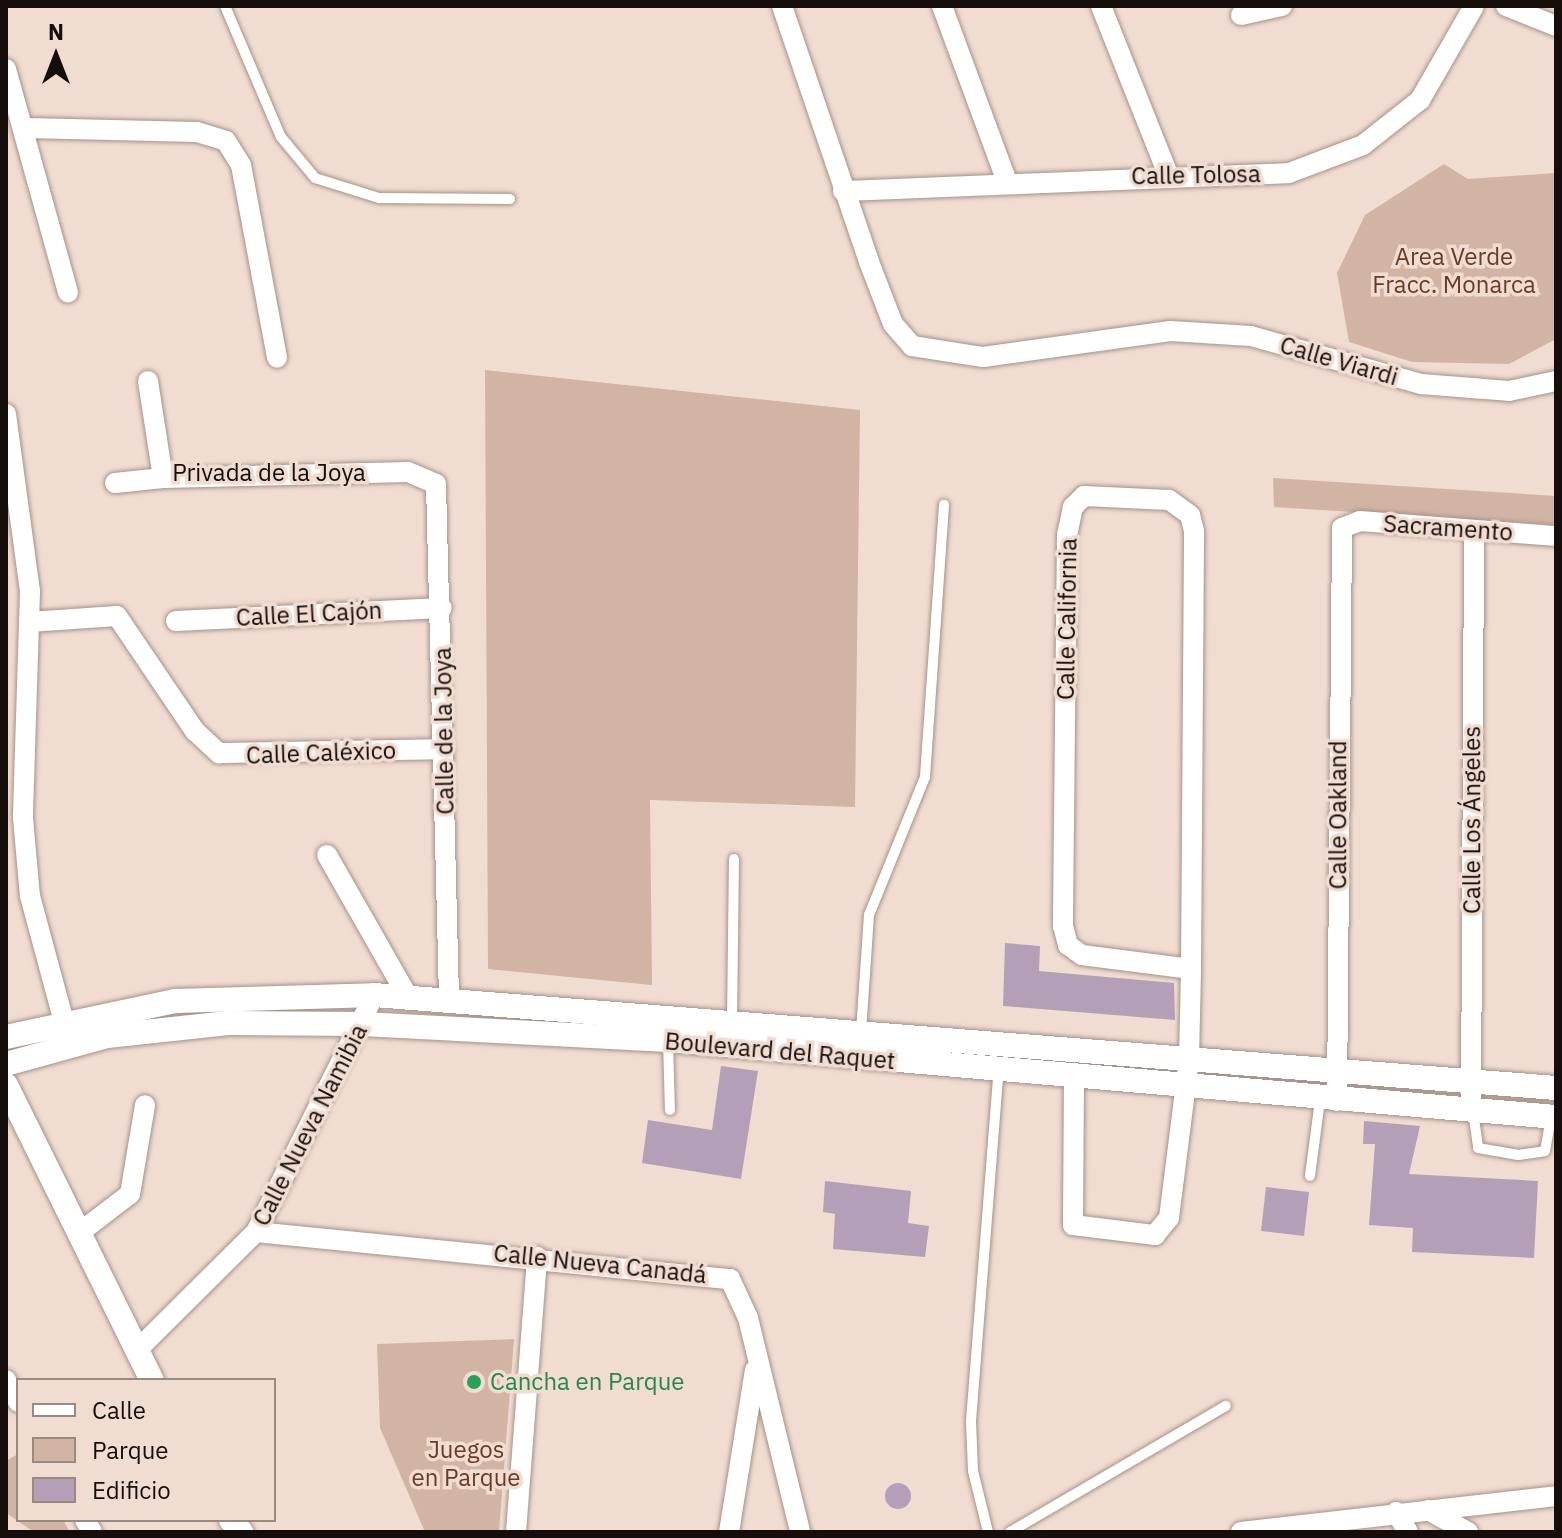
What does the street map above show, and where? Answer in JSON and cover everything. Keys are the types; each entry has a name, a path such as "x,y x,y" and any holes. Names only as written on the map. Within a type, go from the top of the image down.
{"street":[{"name":"Calle Viardi","path":"782,6 843,191 893,324 912,346 983,357 1170,331 1251,336 1421,384 1509,391 1556,381"},
{"path":"942,6 1007,182"},
{"path":"1101,6 1168,174"},
{"path":"1241,15 1282,6"},
{"name":"Calle Tolosa","path":"843,191 1168,174 1289,173 1363,145 1420,100 1474,6"},
{"path":"1506,6 1556,26"},
{"path":"6,69 26,128 68,293"},
{"path":"26,128 197,132 226,141 241,165 277,358"},
{"name":"Privada de la Joya","path":"148,381 163,478 421,473"},
{"path":"6,414 23,517 29,622 23,818 30,896 70,1045"},
{"name":"Calle de la Joya","path":"421,473 441,494 449,998"},
{"path":"115,483 163,478"},
{"name":"Calle California","path":"1074,1078 1070,1215 1085,1231 1111,1235 1155,1235 1164,1227 1189,1059 1191,969 1194,531 1190,515 1169,500 1084,496 1073,507 1067,535 1063,926 1068,945 1082,955 1191,969"},
{"name":"Sacramento","path":"1342,528 1360,521 1556,536"},
{"name":"Calle Oakland","path":"1329,1101 1339,1072 1342,528"},
{"name":"Calle Los Ángeles","path":"1472,1111 1474,530"},
{"name":"Calle El Cajón","path":"176,621 442,608"},
{"name":"Calle Caléxico","path":"29,622 117,616 195,731 219,753 444,749"},
{"path":"327,855 408,997"},
{"name":"Boulevard del Raquet","path":"6,1037 63,1019 176,1001 374,995 449,998 1002,1046 1556,1088"},
{"name":"Calle Nueva Namibia","path":"136,1351 256,1232 363,1024 374,995"},
{"name":"Boulevard del Raquet","path":"6,1064 70,1045 228,1023 363,1024 668,1040 1185,1089 1554,1117"},
{"path":"6,1085 151,1378"},
{"path":"79,1233 130,1194 145,1105"},
{"name":"Calle Nueva Canadá","path":"256,1232 537,1257 730,1279 756,1361 800,1532"},
{"path":"516,1532 537,1257"},
{"path":"729,1532 756,1361"},
{"path":"6,1380 16,1398"},
{"path":"1241,1532 1556,1496"},
{"path":"1428,1510 1468,1532"},
{"path":"1396,1512 1408,1532"}],"lane":[{"path":"225,6 281,137 315,178 379,198 510,199"},
{"path":"861,1034 869,915 925,777 944,505"},
{"path":"732,1022 734,859"},
{"path":"668,1040 670,1110"},
{"path":"988,1532 973,1471 971,1421 1002,1046"},
{"path":"1310,1176 1329,1101"},
{"path":"1472,1111 1478,1148 1518,1155 1545,1151 1554,1117"},
{"path":"1010,1532 1226,1406"}],"green space":[{"name":"Area Verde Fracc. Monarca","path":"1444,164 1468,179 1556,173 1556,339 1509,364 1412,362 1349,342 1337,273 1365,215"},
{"path":"485,370 860,410 855,807 650,800 652,985 488,969"},
{"path":"1273,478 1556,496 1556,525 1274,507"},
{"path":"1204,1063 1329,1073 1329,1088 1204,1081"},
{"path":"1342,1075 1458,1082 1461,1098 1342,1091"},
{"path":"1475,1083 1556,1089 1556,1106 1476,1099"},
{"name":"Juegos en Parque","path":"514,1339 499,1532 425,1532 380,1428 377,1344"},
{"path":"16,1455 16,1520 6,1513 6,1461"},
{"path":"19,1522 64,1522 70,1532 34,1532"}],"building":[{"path":"1005,943 1040,946 1039,971 1174,983 1175,1020 1003,1006"},
{"path":"721,1066 758,1071 741,1179 642,1163 648,1120 712,1130"},
{"path":"1364,1121 1420,1126 1409,1174 1538,1181 1534,1258 1412,1252 1413,1228 1369,1225 1375,1144 1363,1144"},
{"path":"825,1181 911,1191 908,1223 929,1226 925,1257 833,1249 835,1214 823,1212"},
{"path":"1266,1187 1309,1192 1304,1236 1261,1231"},
{"path":"898,1483 907,1487 911,1496 907,1505 898,1509 889,1505 885,1496 889,1487"}],"place":[{"name":"Cancha en Parque","path":"474,1382"}]}
